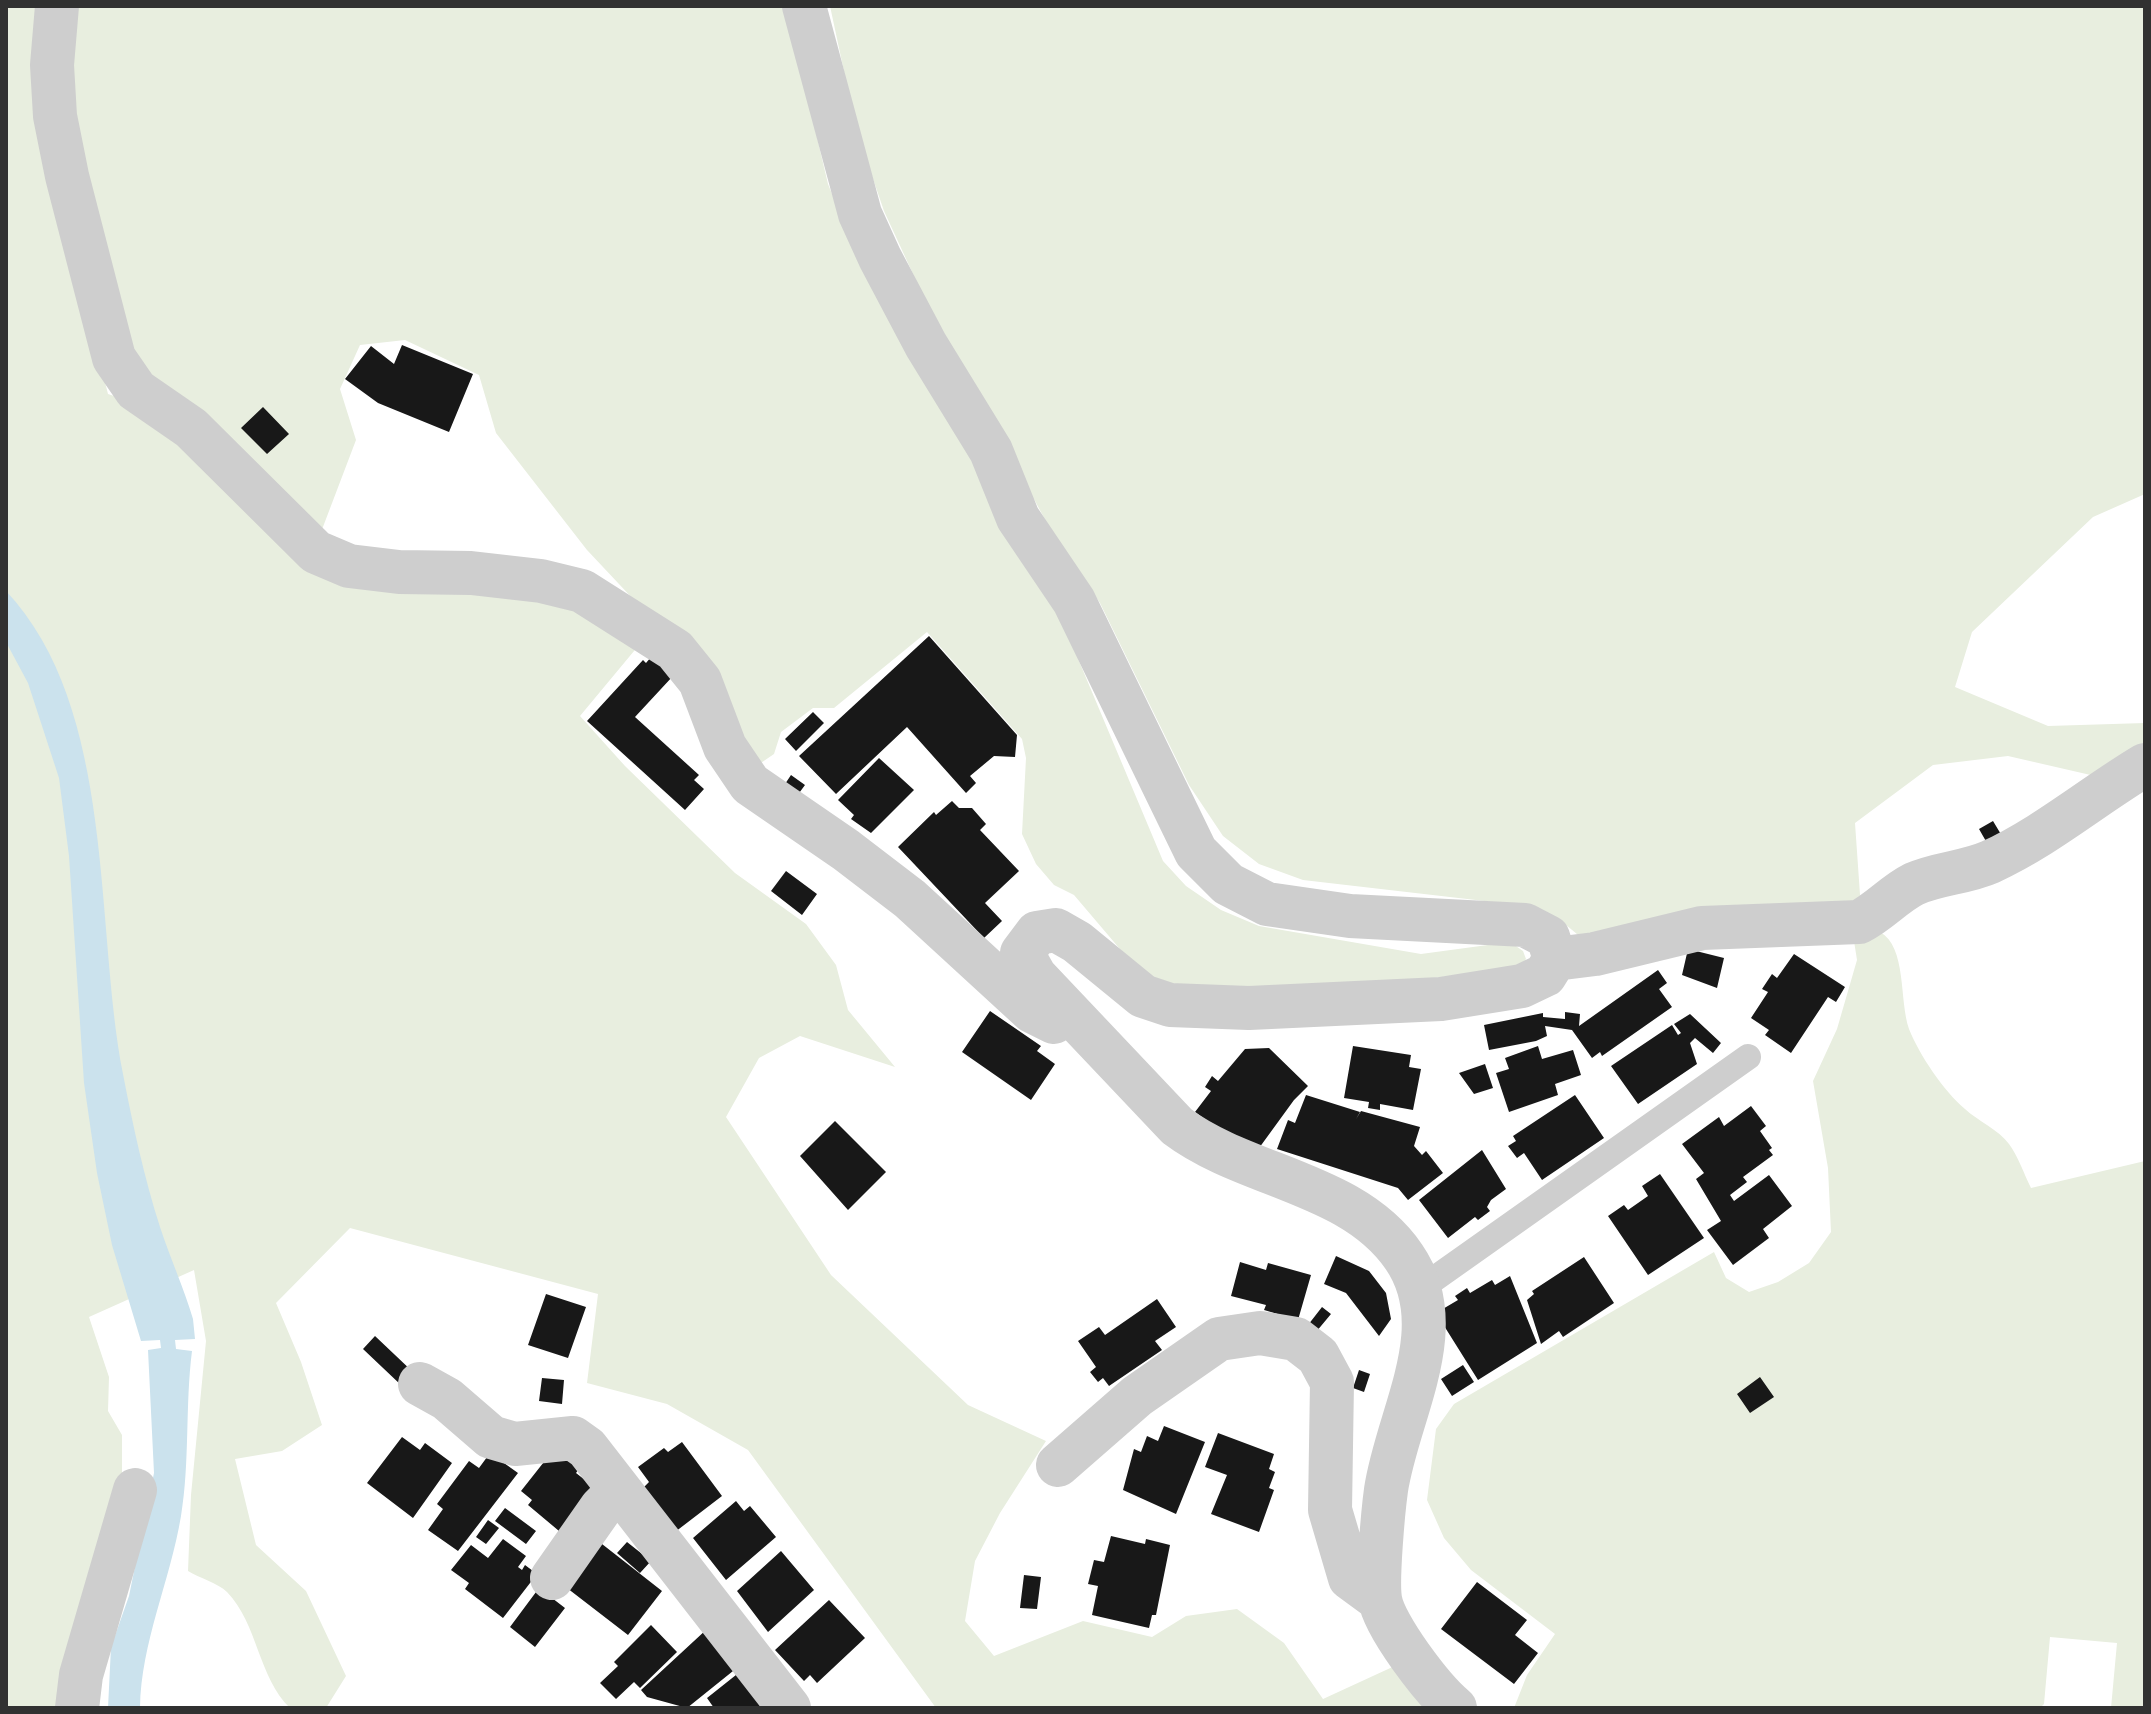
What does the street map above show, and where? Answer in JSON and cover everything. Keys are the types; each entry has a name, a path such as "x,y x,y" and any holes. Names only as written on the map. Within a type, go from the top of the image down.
{"street":[{"path":"57,6 52,65 55,116 67,176 114,358 136,390 191,428 316,552 349,566 399,572 471,573 541,581 582,591 675,650 700,681 725,747 750,784 846,850 910,899 1032,1011 1097,1043"},
{"path":"804,6 856,201 880,258 926,345 991,451 1018,518 1074,601 1182,831 1196,852 1228,884 1267,904 1350,916 1525,925 1548,937 1555,959 1545,975 1522,986 1441,999 1249,1008 1170,1005 1143,996 1077,942 1056,930 1037,933 1022,953 1035,976 1177,1126 1203,1145 1366,1215 1405,1258 1420,1289 1425,1311 1420,1354 1386,1489 1380,1600"},
{"path":"1555,959 1595,954 1702,928 1859,922 1876,913 1910,886 1941,873 1988,863 2013,850 2145,765"},
{"path":"1058,1465 1137,1396 1219,1339 1260,1333 1296,1339 1318,1356 1332,1382 1330,1510 1350,1578 1380,1600 1402,1645 1455,1708"},
{"path":"420,1384 447,1399 491,1437 515,1444 573,1438 587,1448 789,1708"},
{"path":"77,1708 81,1675 135,1490"},
{"path":"552,1578 601,1508 618,1491"}],"lane":[{"path":"1420,1289 1748,1057"}],"green space":[{"path":"6,6 48,6 94,339 108,394 135,403 288,544 527,589 644,639 580,716 625,766 735,873 806,924 836,965 848,1010 895,1067 800,1036 759,1058 726,1117 831,1275 968,1405 1046,1441 1000,1513 975,1561 965,1621 994,1656 1083,1621 1152,1637 1186,1616 1237,1609 1284,1643 1323,1699 1399,1664 1437,1708 936,1708 748,1450 667,1404 587,1383 598,1294 350,1228 276,1303 301,1362 322,1425 282,1451 235,1459 256,1545 306,1591 346,1676 326,1708 290,1708 271,1681 237,1605 223,1589 188,1571 191,1495 206,1341 194,1270 89,1317 109,1377 108,1411 122,1435 122,1482 64,1708 6,1708"},
{"path":"64,6 786,6 828,184 860,263 1055,604 1163,861 1186,886 1221,910 1259,926 1421,954 1510,942 1523,951 1526,959 1519,969 1297,992 1148,982 1074,895 1054,885 1036,864 1022,834 1026,758 1022,739 927,632 834,708 813,708 781,732 774,754 752,769 650,617 587,550 496,433 479,375 405,340 360,345 340,389 356,440 318,540 130,363 63,115"},
{"path":"830,6 2145,6 2145,494 2093,517 1972,632 1955,687 2048,726 2145,723 2145,755 2108,779 2008,756 1933,765 1855,823 1861,909 1589,944 1560,920 1519,905 1303,880 1259,864 1223,836 1189,785 1100,603 1048,525 919,287 884,211 857,132"},
{"path":"1880,932 1895,949 1909,1029 1926,1061 1957,1101 2009,1144 2031,1188 2145,1161 2145,1708 2111,1708 2117,1643 2050,1637 2044,1704 2040,1708 1514,1708 1527,1675 1555,1634 1471,1570 1444,1538 1427,1500 1436,1429 1454,1404 1714,1252 1726,1278 1749,1292 1778,1282 1809,1263 1831,1232 1828,1168 1813,1081 1837,1029 1857,960 1854,941"}],"water":[{"path":"6,591 42,640 67,695 84,756 95,821 114,1015 123,1074 154,1208 193,1319 195,1339 175,1340 176,1349 192,1351 184,1496 176,1540 145,1659 140,1708 108,1708 111,1647 129,1596 154,1473 148,1350 161,1348 160,1340 141,1341 112,1245 97,1173 84,1083 69,856 59,778 28,683 6,642"}],"building":[{"path":"402,345 473,374 449,432 378,403 345,379 371,346 394,364"},
{"path":"263,407 289,434 267,454 241,428"},
{"path":"929,636 1017,735 1015,757 994,756 970,776 976,783 966,793 907,727 836,794 799,756"},
{"path":"651,657 673,676 635,717 699,775 694,780 704,789 685,810 587,721 643,660 646,663"},
{"path":"813,712 824,723 796,751 785,739"},
{"path":"879,758 914,790 871,833 851,819 854,815 838,800"},
{"path":"791,775 805,785 794,800 781,790"},
{"path":"952,801 959,808 972,808 986,824 980,830 1019,871 985,903 1002,921 984,938 898,847 934,812 936,815"},
{"path":"1993,821 2005,841 1991,850 1979,829"},
{"path":"786,871 817,894 802,915 771,891"},
{"path":"1688,949 1724,958 1717,988 1682,975"},
{"path":"1794,954 1845,987 1836,1002 1828,997 1791,1053 1765,1035 1769,1030 1751,1018 1768,992 1762,989 1772,974 1777,978"},
{"path":"1658,970 1667,983 1659,989 1672,1007 1602,1056 1600,1052 1592,1058 1572,1030 1545,1026 1547,1036 1536,1041 1489,1050 1484,1025 1543,1013 1543,1017 1565,1019 1565,1012 1580,1014 1579,1026"},
{"path":"990,1011 1041,1046 1037,1051 1055,1064 1031,1100 962,1052"},
{"path":"1690,1014 1721,1043 1713,1053 1695,1038 1690,1043 1697,1064 1638,1104 1611,1066 1672,1025 1678,1035 1681,1033 1674,1024"},
{"path":"1353,1046 1411,1055 1409,1067 1421,1069 1413,1110 1380,1104 1380,1110 1368,1108 1369,1102 1344,1098"},
{"path":"1538,1046 1542,1059 1573,1050 1581,1075 1555,1084 1558,1095 1509,1112 1496,1073 1509,1069 1505,1058"},
{"path":"1269,1048 1308,1086 1254,1155 1195,1112 1211,1091 1205,1087 1212,1076 1218,1081 1245,1049"},
{"path":"1485,1064 1493,1088 1474,1094 1459,1073"},
{"path":"1306,1095 1360,1112 1356,1119 1361,1111 1420,1127 1414,1146 1422,1155 1426,1151 1443,1173 1408,1200 1398,1188 1277,1149 1288,1120 1295,1123"},
{"path":"1575,1095 1604,1138 1542,1180 1524,1153 1517,1158 1508,1146 1516,1141 1513,1136"},
{"path":"1751,1106 1766,1126 1760,1131 1772,1148 1769,1150 1773,1155 1743,1177 1747,1182 1730,1195 1734,1201 1769,1175 1792,1206 1763,1229 1769,1238 1733,1265 1707,1230 1721,1221 1696,1179 1704,1173 1682,1144 1719,1117 1724,1126"},
{"path":"835,1121 886,1172 848,1210 800,1156"},
{"path":"1482,1150 1506,1189 1491,1200 1487,1207 1490,1211 1478,1220 1475,1217 1448,1238 1419,1200"},
{"path":"1660,1174 1704,1238 1648,1275 1608,1216 1624,1205 1628,1210 1648,1196 1642,1186"},
{"path":"1336,1256 1369,1271 1386,1293 1391,1319 1379,1336 1346,1293 1324,1284"},
{"path":"1584,1257 1614,1303 1563,1337 1559,1331 1541,1344 1527,1300 1534,1294 1532,1291"},
{"path":"1240,1262 1266,1270 1268,1263 1311,1275 1298,1320 1264,1310 1266,1305 1231,1296"},
{"path":"1510,1276 1537,1343 1478,1380 1436,1313 1458,1300 1455,1296 1467,1288 1470,1293 1492,1280 1495,1285"},
{"path":"546,1294 586,1307 568,1358 528,1345"},
{"path":"1157,1299 1176,1327 1155,1341 1162,1350 1109,1386 1103,1378 1098,1382 1090,1372 1096,1367 1078,1341 1099,1327 1105,1335"},
{"path":"1322,1307 1331,1314 1316,1332 1308,1325"},
{"path":"375,1336 414,1373 402,1386 363,1349"},
{"path":"1463,1365 1474,1382 1452,1396 1441,1379"},
{"path":"1359,1370 1370,1374 1364,1392 1353,1388"},
{"path":"1760,1377 1774,1397 1750,1413 1737,1394"},
{"path":"542,1378 564,1380 562,1404 539,1401"},
{"path":"1164,1426 1205,1442 1176,1514 1123,1490 1134,1449 1141,1452 1147,1436 1158,1441"},
{"path":"1218,1433 1274,1454 1269,1469 1275,1472 1269,1488 1274,1490 1259,1532 1211,1514 1227,1475 1205,1467"},
{"path":"402,1437 420,1450 425,1443 452,1463 413,1518 367,1483"},
{"path":"682,1442 722,1496 675,1532 643,1488 649,1482 638,1467 664,1448 668,1452"},
{"path":"490,1453 518,1473 458,1551 428,1530 443,1509 437,1504 469,1461 479,1468"},
{"path":"551,1453 583,1463 576,1473 594,1487 559,1531 528,1505 532,1500 521,1491"},
{"path":"736,1501 744,1511 750,1506 776,1537 726,1580 693,1538"},
{"path":"505,1508 536,1531 526,1544 495,1521"},
{"path":"488,1520 499,1528 486,1544 476,1537"},
{"path":"1111,1536 1145,1544 1146,1539 1170,1545 1156,1615 1152,1615 1149,1628 1092,1615 1098,1586 1088,1584 1094,1560 1104,1562"},
{"path":"503,1539 526,1556 518,1567 522,1570 525,1565 537,1574 503,1618 465,1589 469,1583 451,1570 471,1545 488,1558"},
{"path":"627,1542 651,1561 640,1573 617,1553"},
{"path":"602,1544 662,1591 628,1635 567,1588"},
{"path":"781,1551 814,1590 768,1632 737,1591"},
{"path":"1024,1575 1041,1577 1037,1609 1020,1608"},
{"path":"1477,1582 1527,1620 1515,1635 1538,1653 1514,1684 1441,1629"},
{"path":"539,1588 565,1608 535,1647 510,1627"},
{"path":"829,1600 865,1638 817,1683 810,1675 804,1681 775,1650"},
{"path":"651,1625 677,1652 640,1688 634,1682 616,1699 600,1683 618,1666 614,1662"},
{"path":"707,1629 738,1667 687,1708 647,1697 641,1690"},
{"path":"741,1671 769,1708 714,1708 707,1698"}]}
